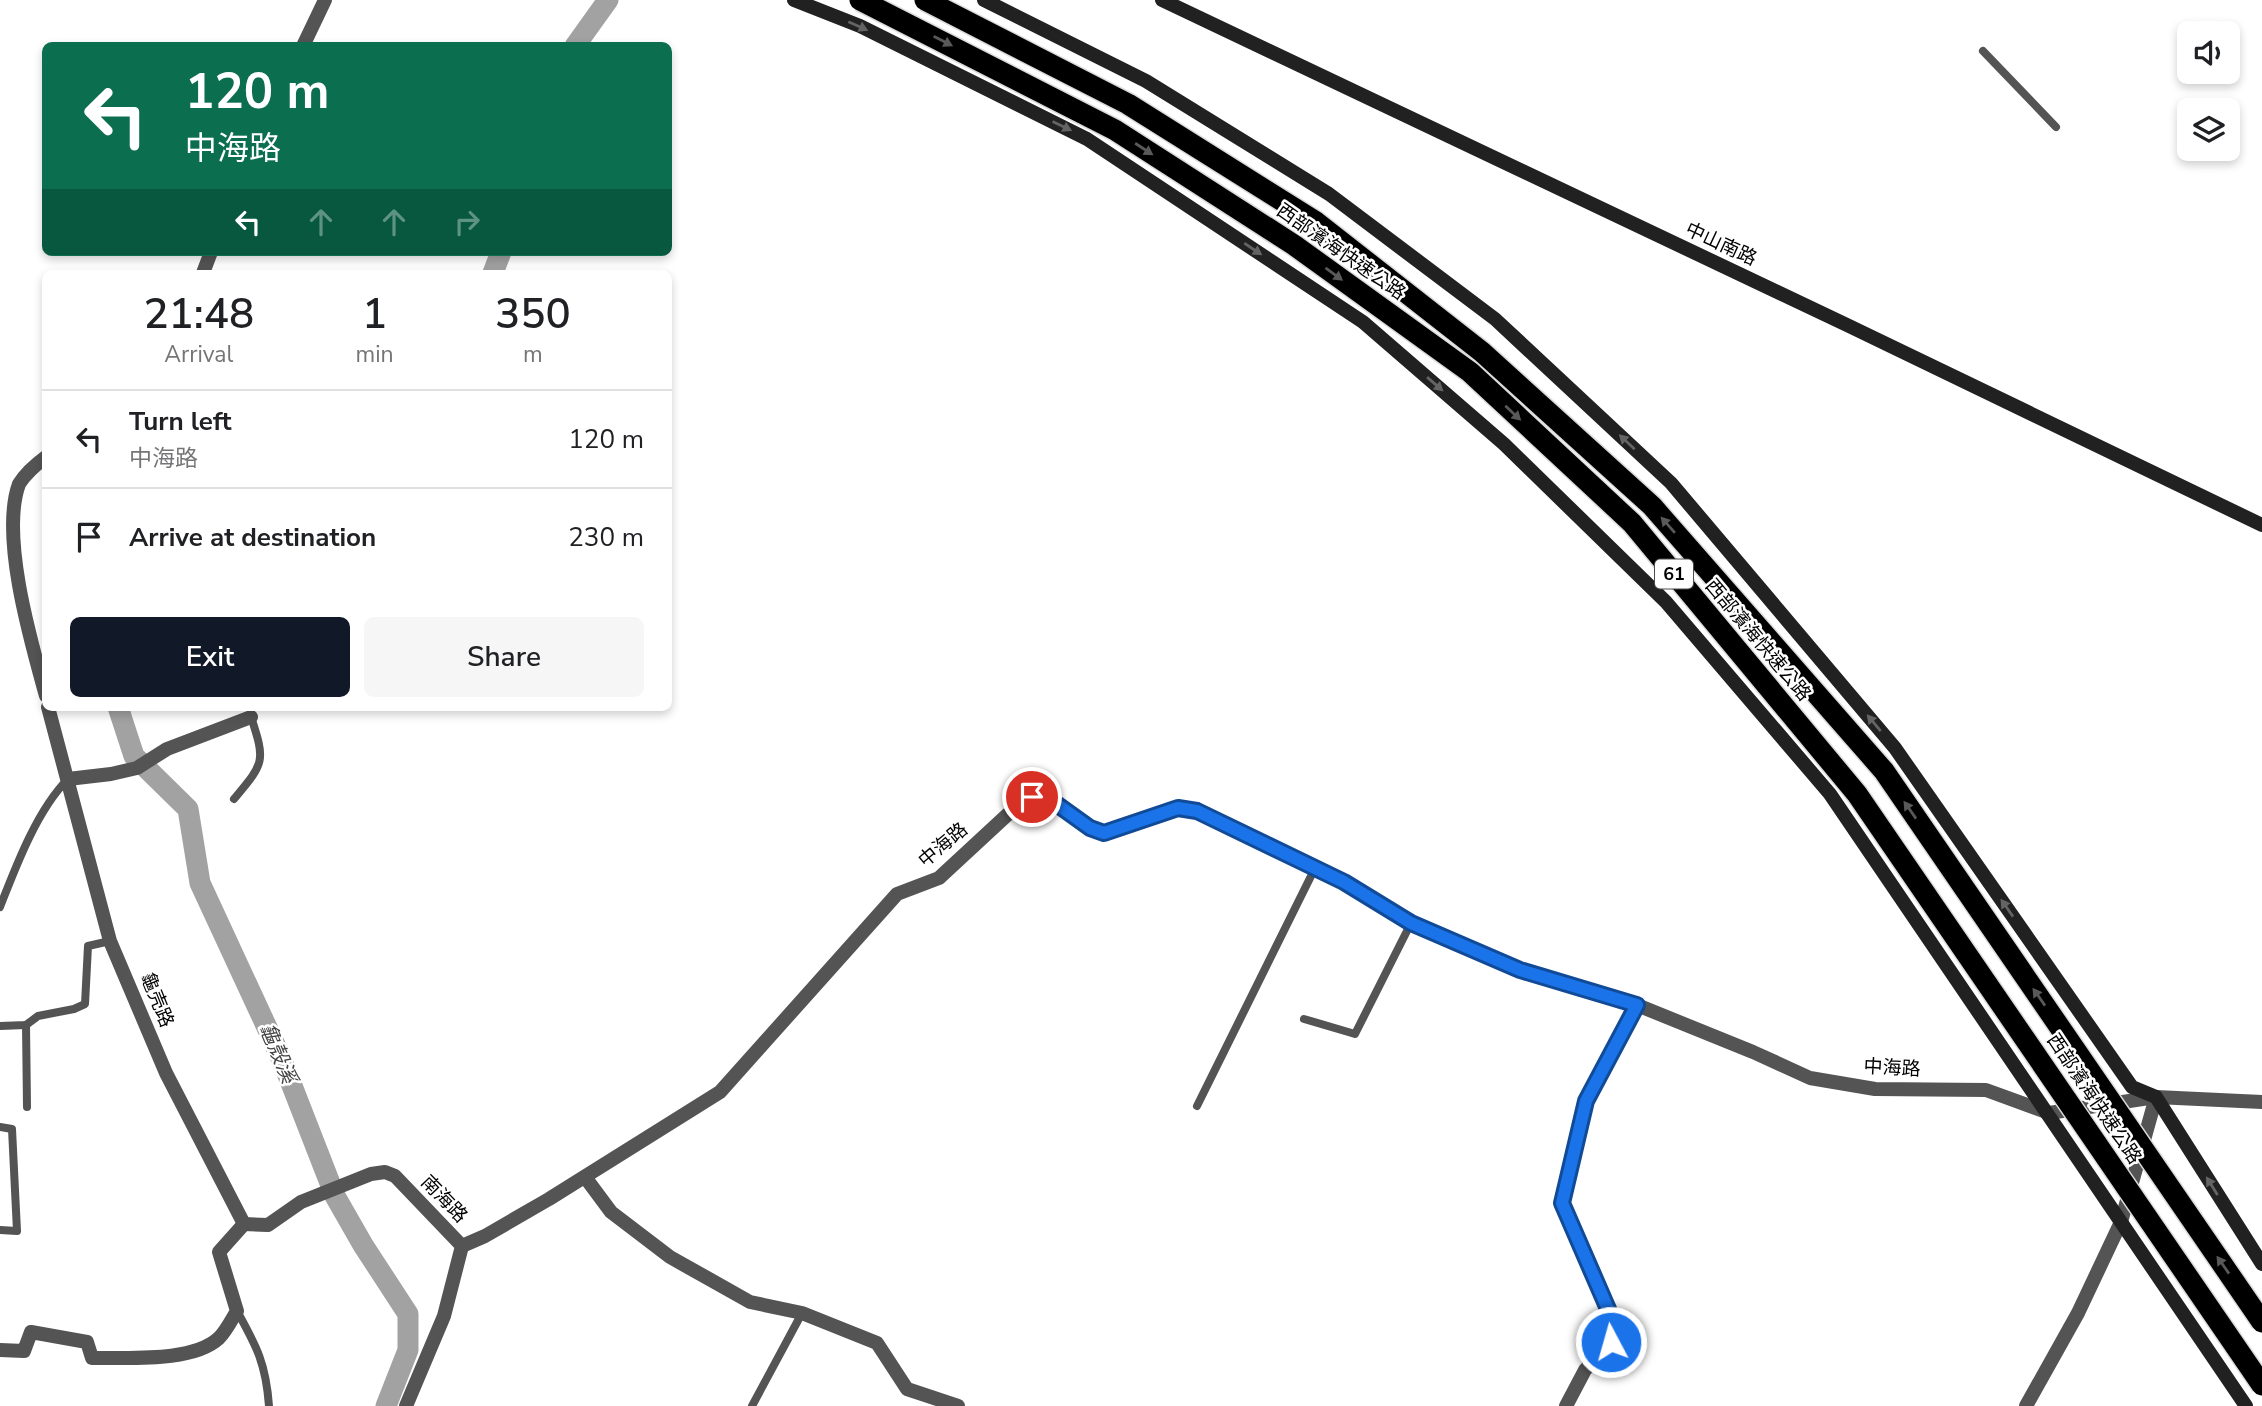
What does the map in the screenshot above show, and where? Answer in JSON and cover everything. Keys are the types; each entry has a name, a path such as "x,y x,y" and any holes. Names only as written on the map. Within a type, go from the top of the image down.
{"highway":[{"name":"西部濱海快速公路","path":"860,0 1115,130 1294,245 1470,372 1632,523 1857,794 2262,1385"},
{"name":"西部濱海快速公路","path":"925,0 1129,104 1317,222 1482,352 1652,506 1884,771 2262,1322"}],"street":[{"path":"305,42 325,0"},
{"path":"794,0 860,26 1087,139 1363,322 1504,444 1666,602 1830,794 2246,1406"},
{"path":"984,0 1146,81 1329,194 1495,319 1671,483 1895,748 2132,1087 2156,1097 2262,1264"},
{"name":"中山南路","path":"1162,0 1847,325 2262,526"},
{"path":"42,460 30,469 18,486 9,533 9,563 42,682"},
{"name":"龜壳路","path":"49,711 110,941 166,1073 244,1224"},
{"path":"68,779 137,768 167,749 251,717"},
{"name":"中海路","path":"462,1246 585,1177 720,1092 897,894 939,878 1019,804 1032,797 1051,800 1090,828 1104,833 1178,808 1197,811 1344,882 1411,923 1520,970 1637,1005 1810,1078 1875,1089 1986,1090 2049,1113 2156,1097 2262,1102"},
{"path":"1566,1406 1585,1370 1611,1342 1608,1309 1562,1203 1586,1101 1637,1005"},
{"path":"2026,1406 2078,1313 2121,1222 2156,1097"},
{"name":"南海路","path":"244,1224 268,1225 301,1202 372,1174 385,1172 395,1176 462,1246 444,1316 406,1406"},
{"path":"585,1177 611,1212 670,1257 750,1302 802,1313 877,1343 908,1389 958,1406"},
{"path":"0,1350 24,1351 31,1332 87,1342 92,1358 147,1357 196,1352 219,1338 237,1311 219,1252 244,1224"}],"lane":[{"path":"1983,51 2056,127"},
{"path":"234,799 256,773 262,752 251,717"},
{"path":"0,908 37,823 55,792 68,779"},
{"path":"1197,1106 1315,868"},
{"path":"1304,1019 1355,1034 1411,923"},
{"path":"0,1026 26,1025 38,1016 74,1010 85,1004 88,946 110,941"},
{"path":"26,1025 27,1107"},
{"path":"0,1127 12,1129 17,1231 0,1230"},
{"path":"237,1311 259,1351 267,1381 269,1406"},
{"path":"752,1406 802,1313"}],"waterway":[{"name":"龜殼溪","path":"578,42 608,0"},
{"name":"龜殼溪","path":"494,270 499,256"},
{"name":"龜殼溪","path":"119,711 134,756 188,809 200,883 282,1060 335,1196 408,1314 408,1350 386,1406"}],"route":[{"path":"1032,797 1051,800 1090,828 1104,833 1138,824 1178,808 1197,811 1344,882 1411,923 1520,970 1637,1005 1586,1101 1562,1203 1608,1309 1611,1342"}]}
